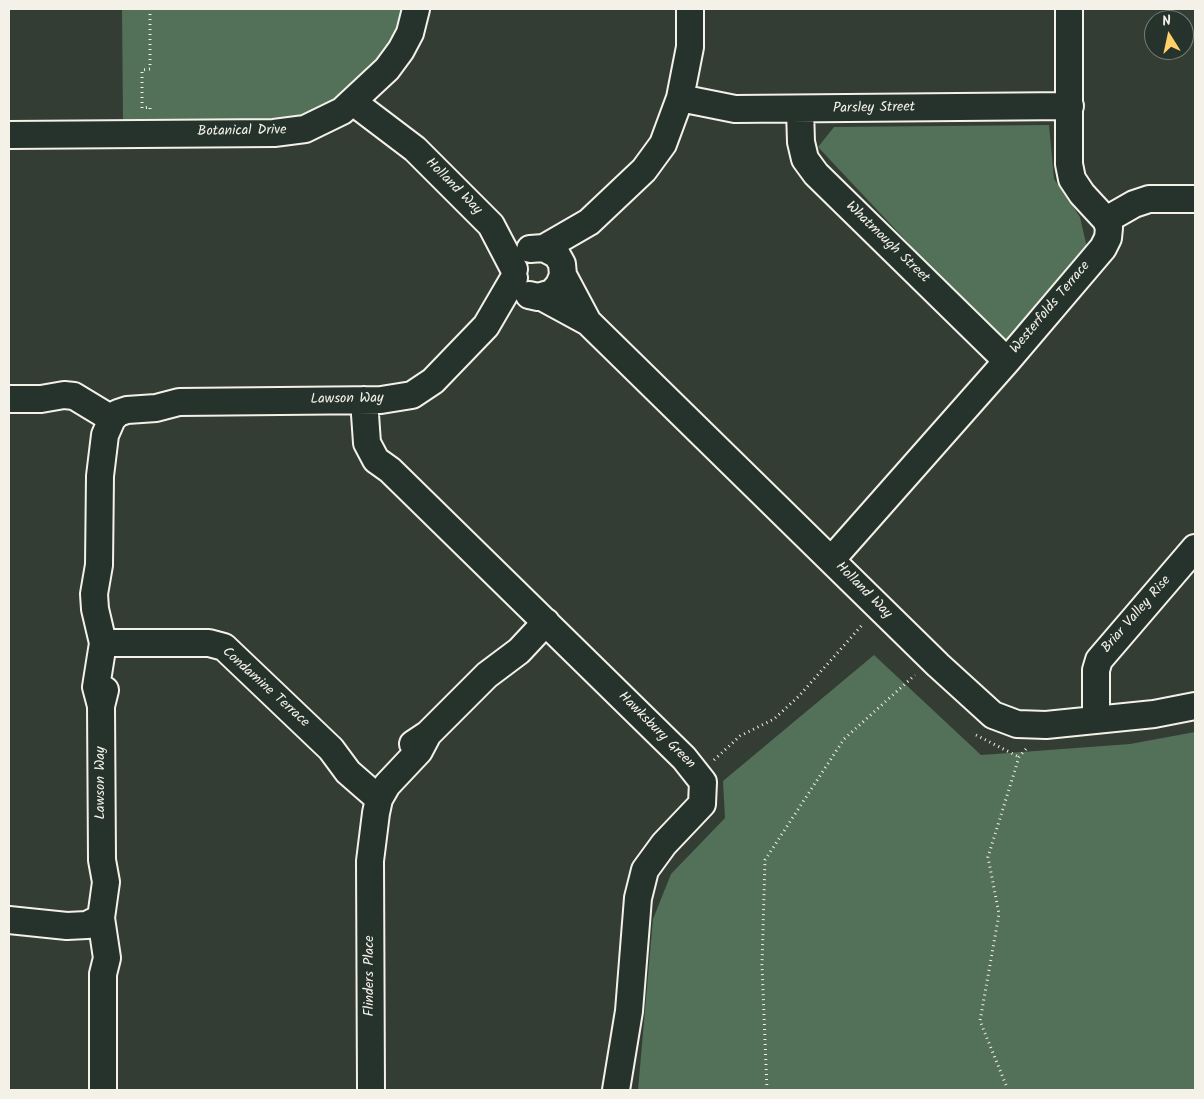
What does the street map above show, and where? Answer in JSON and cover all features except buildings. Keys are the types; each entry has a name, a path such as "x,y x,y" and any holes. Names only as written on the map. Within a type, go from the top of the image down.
{"street":[{"name":"Botanical Drive","path":"9,135 289,132 332,118 387,69 401,50 410,33 416,9"},
{"path":"589,222 563,272 556,290 538,297 521,290 514,273 521,255 589,222 644,170 663,144 680,98 690,47 690,9"},
{"path":"1069,9 1069,164 1072,179 1082,194 1106,220 1134,204 1150,199 1195,199"},
{"name":"Holland Way","path":"361,94 491,225 514,273"},
{"name":"Parsley Street","path":"680,98 735,109 800,110 1070,106"},
{"name":"Whatmough Street","path":"800,110 801,142 805,159 816,174 1007,360"},
{"name":"Westerfolds Terrace","path":"832,559 1103,248 1108,238 1109,228 1106,220"},
{"name":"Holland Way","path":"491,225 539,247"},
{"path":"539,247 557,255 563,272"},
{"name":"Holland Way","path":"563,272 588,322"},
{"name":"Lawson Way","path":"486,326 514,273"},
{"name":"Holland Way","path":"538,297 588,322 832,559 938,665 993,715 1018,724 1046,725 1154,714 1195,706"},
{"name":"Lawson Way","path":"104,1090 103,974 107,958 92,919 106,882 102,860 102,706 96,687 108,643 95,601 99,565 100,476 105,435 101,415 127,410 156,408 179,402 372,400 406,397 422,389 486,326 538,297"},
{"path":"9,399 41,399 101,415"},
{"name":"Hawksbury Green","path":"372,400 380,438 390,470 698,773 703,782 702,804 654,857 645,870 640,889 629,1011 616,1090"},
{"name":"Briar Valley Rise","path":"1096,720 1096,670 1098,660 1195,548"},
{"path":"379,788 420,751 428,734 487,675 518,651 542,618"},
{"name":"Condamine Terrace","path":"108,643 209,643 224,647 331,749 379,788"},
{"name":"Flinders Place","path":"371,1090 370,861 379,788"},
{"path":"9,920 67,926 92,919"}],"path":[{"path":"150,9 150,70 142,70 142,108 150,108 150,134"},
{"path":"698,773 740,736 774,719 799,696 863,624"},
{"path":"768,1090 762,965 765,860 844,739 915,675 938,665"},
{"path":"1006,1090 1006,1085 980,1021 1000,914 988,857 1019,757"}],"green space":[{"path":"122,9 404,9 396,35 369,70 332,104 307,116 278,121 123,121"},
{"path":"1049,125 1054,179 1080,217 1087,248 1003,344 818,147 834,127"},
{"path":"874,655 981,755 1130,744 1195,732 1195,1090 638,1090 653,919 671,874 725,818 723,781"}]}
